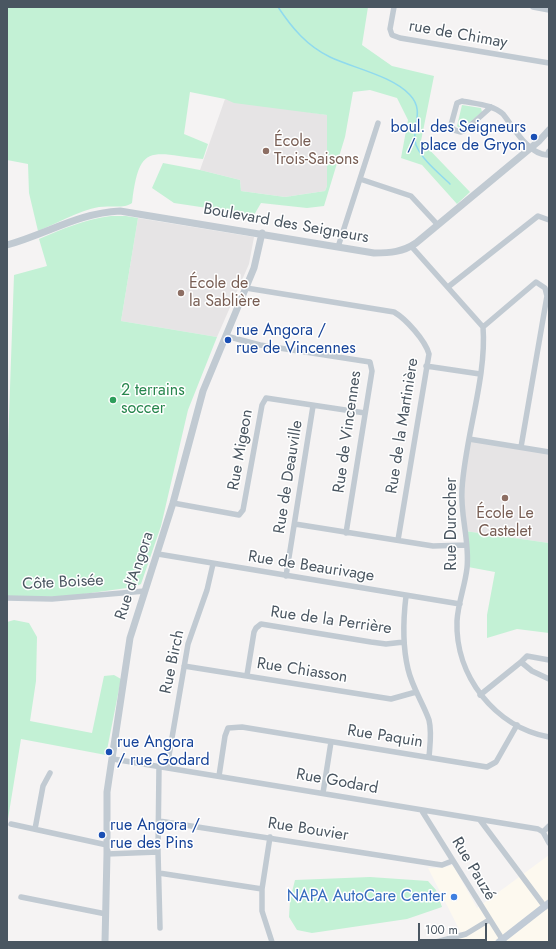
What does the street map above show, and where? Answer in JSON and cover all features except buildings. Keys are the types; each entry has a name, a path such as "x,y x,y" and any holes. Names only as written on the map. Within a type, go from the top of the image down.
{"main road":[{"path":"502,941 548,905"}],"street":[{"name":"rue de Chimay","path":"394,7 390,29 392,35 400,38 549,63"},
{"path":"533,7 549,10"},
{"path":"491,107 464,131 461,132 454,130 451,125 457,103 462,101 491,107 503,114 531,148 539,154 547,155 549,151"},
{"path":"338,247 378,124"},
{"name":"Boulevard des Seigneurs","path":"7,245 28,239 82,216 120,211 262,233 374,253 391,253 402,251 411,246 531,148 549,130"},
{"path":"360,179 411,196 438,224"},
{"path":"448,287 538,216 549,220"},
{"name":"Rue d'Angora","path":"105,942 108,854 107,792 127,649 173,503 200,398 246,288 257,258 262,233"},
{"path":"411,246 483,327 536,282 545,288 546,296 521,448"},
{"name":"Rue de la Martinière","path":"246,288 394,312 403,317 427,347 429,354 398,540"},
{"name":"Rue Durocher","path":"483,327 484,342 480,374 462,488 462,507 468,567 457,621 458,646 471,680 480,695 492,708 517,726 530,732 549,737"},
{"name":"Rue de Vincennes","path":"226,336 260,345 370,362 372,371 346,533"},
{"path":"426,366 480,374"},
{"name":"Rue Migeon","path":"173,503 239,515 243,510 262,405 266,398 365,413"},
{"name":"Rue de Deauville","path":"286,576 314,406"},
{"path":"469,439 549,452"},
{"path":"295,524 433,546 466,545"},
{"name":"Rue de Beaurivage","path":"158,554 460,604"},
{"name":"Rue Birch","path":"167,767 188,644 207,590 212,564"},
{"name":"Côte Boisée","path":"7,598 52,599 145,591"},
{"path":"406,596 403,630 404,642 408,670 429,720 431,732 429,757"},
{"name":"Rue de la Perrière","path":"247,675 254,632 261,624 370,642 386,644 404,642"},
{"path":"480,695 527,656 549,660"},
{"path":"521,662 532,671 549,679"},
{"name":"Rue Chiasson","path":"184,666 391,699 416,692"},
{"name":"Rue Paquin","path":"220,776 225,736 228,728 242,727 487,767 496,762 517,726"},
{"path":"323,793 331,742"},
{"name":"Rue Godard","path":"112,759 538,829 543,832"},
{"path":"160,767 158,852 160,928"},
{"path":"35,829 43,786 50,773"},
{"name":"Rue Pauzé","path":"422,810 502,941"},
{"path":"480,820 548,905"},
{"name":"Rue Bouvier","path":"159,821 270,837 434,864 442,865 452,861"},
{"path":"11,824 107,845"},
{"path":"549,826 543,832 549,843"},
{"path":"270,837 262,889 262,911 272,942"},
{"path":"108,854 158,852"},
{"path":"159,873 262,889"},
{"path":"21,897 106,914"},
{"path":"436,942 466,934 489,920"}],"shaded area":[{"name":"École Trois-Saisons","path":"225,99 327,115 327,186 325,191 285,197 241,191 240,180 200,170"},
{"name":"École de la Sablière","path":"138,218 254,237 249,264 217,337 121,321"},
{"name":"École Le Castelet","path":"469,439 549,452 549,543 465,531 462,507"},
{"path":"549,855 549,942 424,942 461,933 428,868 442,868 453,865 477,908"}],"green space":[{"path":"7,7 368,7 362,45 392,66 434,76 421,141 470,192 457,204 422,165 401,158 408,120 397,98 370,90 353,92 345,137 324,206 307,208 261,203 254,215 174,203 152,188 163,163 240,180 241,191 285,197 325,191 327,186 327,115 234,103 225,99 190,92 184,134 208,144 203,159 160,154 151,156 144,161 139,170 135,183 132,203 129,205 103,206 91,209 38,231 29,193 28,164 7,160"},
{"path":"462,105 481,108 482,112 463,128 459,128 457,126"},
{"path":"111,216 138,218 121,321 217,337 188,410 161,526 141,584 134,587 62,597 7,596 7,473 14,275 47,266 39,239 83,222"},
{"path":"465,531 549,543 549,633 517,629 487,638 487,615 495,572 468,567"},
{"path":"14,620 29,623 37,637 36,681 30,721 92,733 104,676 114,675 121,679 106,755 21,739 7,825 7,622"},
{"path":"370,877 428,881 436,890 442,907 407,919 312,933 297,930 289,917 290,900 295,880"}],"waterway":[{"path":"278,7 301,36 314,48 339,61 394,83 403,88 410,95 415,101 417,108 415,132 416,145 426,161 450,184"}],"place":[{"name":"boul. des Seigneurs / place de Gryon","path":"534,137"},
{"name":"École Trois-Saisons","path":"266,151"},
{"name":"École de la Sablière","path":"181,293"},
{"name":"rue Angora / rue de Vincennes","path":"228,340"},
{"name":"2 terrains soccer","path":"113,400"},
{"name":"École Le Castelet","path":"505,498"},
{"name":"rue Angora / rue Godard","path":"109,752"},
{"name":"rue Angora / rue des Pins","path":"102,835"},
{"name":"NAPA AutoCare Center","path":"454,897"}]}
